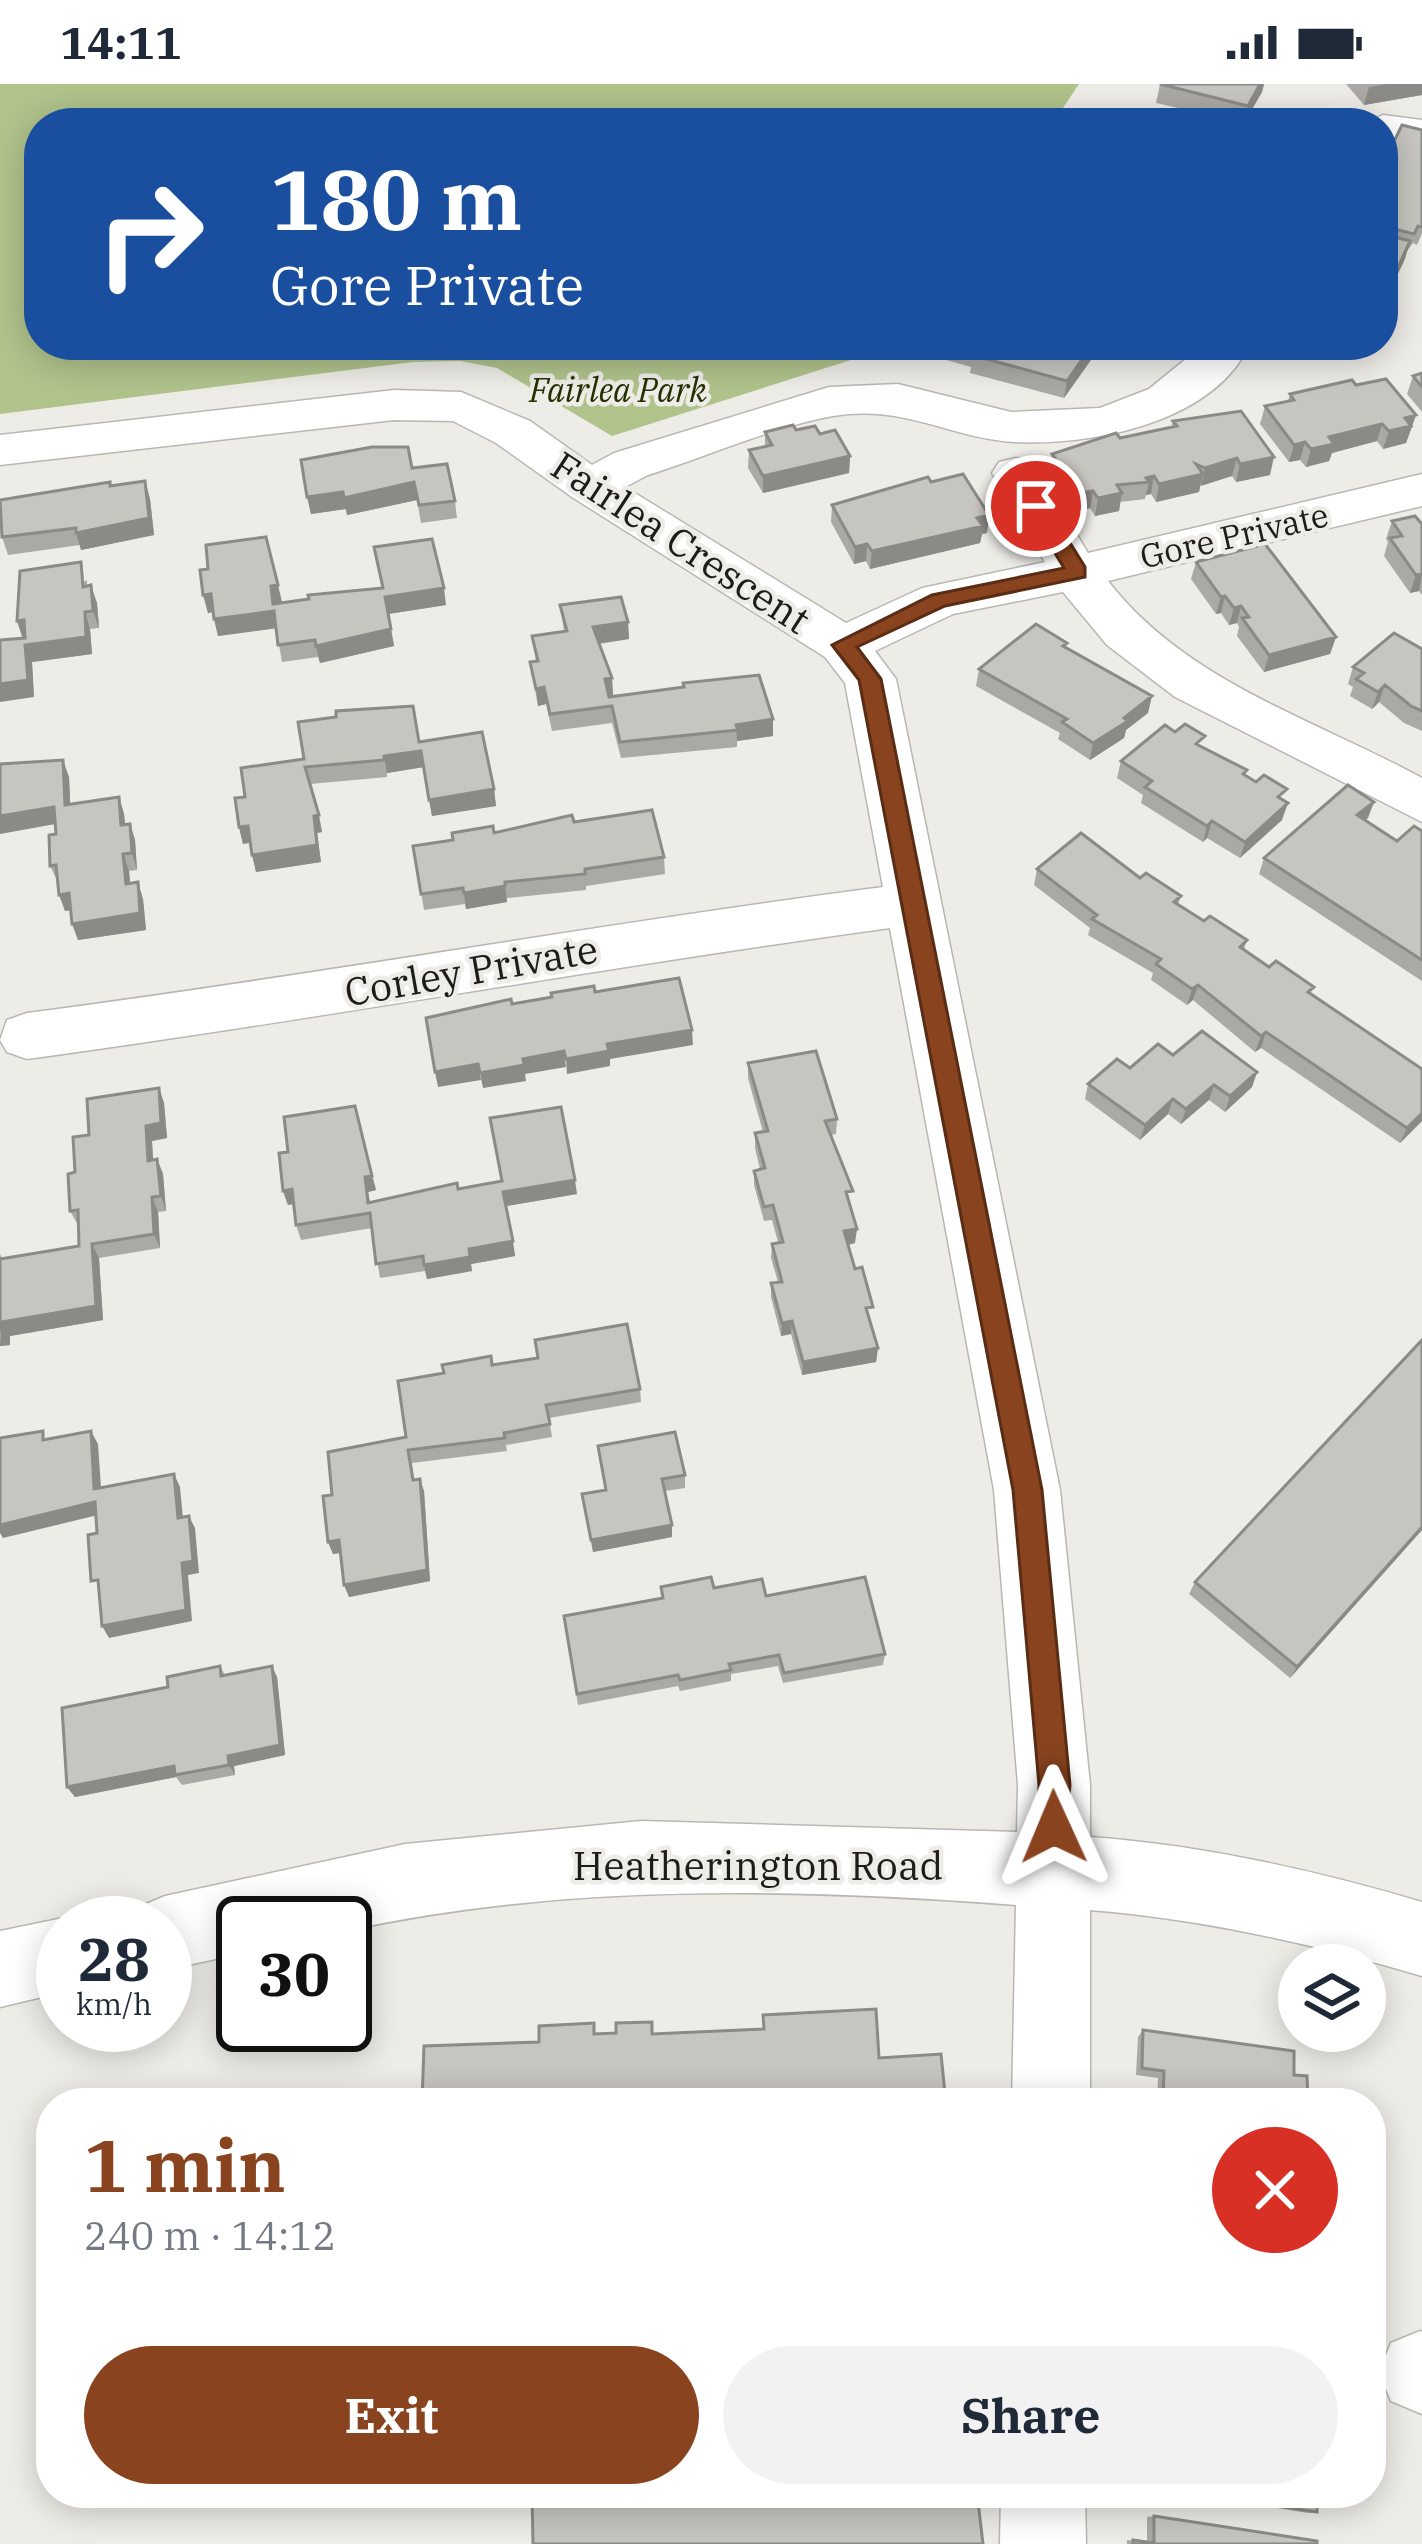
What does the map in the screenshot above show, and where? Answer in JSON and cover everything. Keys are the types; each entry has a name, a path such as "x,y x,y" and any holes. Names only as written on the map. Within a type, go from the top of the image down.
{"street":[{"path":"589,486 632,464 829,402 898,398 1011,427 1106,423 1165,398 1218,360"},
{"name":"Fairlea Crescent","path":"0,450 370,407 460,407 513,432 589,486 843,645 870,679 1027,1490 1054,1785 1051,2088"},
{"path":"1016,472 1078,572 1124,632 1200,688 1422,802"},
{"name":"Gore Private","path":"843,645 940,600 1422,490"},
{"name":"Corley Private","path":"27,1036 278,1003 672,936 915,904"},
{"name":"Heatherington Road","path":"192,1927 405,1881 640,1857 1053,1869 1160,1879 1351,1918 1422,1939"},
{"path":"0,1969 36,1961"},
{"path":"1043,2508 1043,2544"}],"green space":[{"name":"Fairlea Park","path":"0,84 1079,84 1063,108 24,108 24,360 851,360 612,436 497,368 460,361 413,362 0,414"}],"building":[{"path":"1160,84 1260,84 1248,106"},
{"path":"1402,125 1422,130 1422,227 1414,234 1398,230 1398,133"},
{"path":"1398,238 1410,241 1398,267"},
{"path":"990,360 1082,360 1067,381"},
{"path":"1386,379 1416,415 1405,418 1411,426 1389,431 1382,424 1329,437 1334,444 1311,449 1305,442 1294,445 1265,406 1294,400 1290,394 1352,380 1356,385"},
{"path":"1241,411 1274,457 1240,464 1237,458 1205,468 1196,464 1203,474 1159,484 1154,476 1146,478 1149,482 1117,485 1122,493 1098,498 1093,491 1075,489 1052,454 1116,433 1120,438 1177,426 1173,421"},
{"path":"793,425 796,430 815,426 820,434 835,430 850,456 763,476 749,450 772,445 765,432"},
{"path":"372,447 408,447 412,468 447,464 455,501 419,505 414,482 344,498 343,492 307,497 301,460"},
{"path":"963,474 989,515 977,518 983,526 872,551 867,544 855,547 832,505 928,477 931,482"},
{"path":"145,481 149,518 76,533 76,528 2,537 0,500"},
{"path":"1415,516 1422,524 1422,574 1416,575 1390,538 1402,536 1392,521"},
{"path":"266,537 278,585 271,586 273,604 309,599 308,595 383,588 374,547 432,539 444,588 385,597 391,629 316,646 315,640 278,645 274,611 214,619 211,594 203,595 200,570 208,569 206,545"},
{"path":"1265,544 1336,637 1269,655 1242,618 1249,617 1241,606 1234,608 1221,597 1196,562"},
{"path":"81,562 83,587 91,585 93,611 85,612 86,637 25,645 28,680 0,684 0,640 25,638 24,620 17,621 20,571"},
{"path":"621,597 628,622 593,627 612,678 605,679 609,697 759,675 773,719 736,725 738,730 620,742 612,706 550,714 544,687 536,689 530,662 538,661 532,636 567,631 560,605"},
{"path":"1036,624 1067,643 1063,646 1152,696 1124,718 1128,721 1093,743 1062,722 1067,719 979,669"},
{"path":"1394,633 1422,649 1422,711 1385,685 1378,692 1356,679 1364,673 1353,667"},
{"path":"413,706 419,742 482,732 494,789 429,800 421,751 384,756 384,760 305,767 319,815 314,816 317,845 252,855 248,826 239,827 235,798 245,797 241,768 304,759 298,722 336,717 336,711"},
{"path":"1185,724 1205,736 1196,744 1247,770 1243,774 1256,782 1264,775 1287,789 1278,797 1288,803 1245,842 1212,821 1207,826 1145,787 1152,781 1121,761 1165,725 1175,732"},
{"path":"63,760 65,805 119,797 121,825 130,824 132,853 123,854 126,884 138,882 140,913 72,924 69,893 59,895 56,865 50,866 49,835 56,834 54,807 0,816 0,764"},
{"path":"1348,785 1374,802 1357,815 1397,841 1414,826 1422,831 1422,960 1264,858"},
{"path":"652,810 664,857 464,893 463,888 421,894 413,846 453,840 452,833 493,826 494,833 572,815 574,822"},
{"path":"1081,833 1140,878 1146,873 1181,896 1174,902 1204,921 1210,916 1247,940 1240,947 1269,967 1276,961 1314,987 1308,992 1422,1069 1422,1113 1407,1128 1266,1032 1261,1036 1198,985 1192,989 1156,964 1161,959 1092,919 1097,915 1037,869"},
{"path":"679,978 692,1030 607,1044 609,1051 566,1059 564,1051 480,1073 478,1064 435,1072 426,1018 511,999 512,1004 594,986 595,992"},
{"path":"1202,1031 1257,1072 1230,1096 1214,1085 1186,1109 1173,1099 1145,1125 1088,1084 1117,1059 1130,1068 1158,1044 1173,1055"},
{"path":"816,1051 837,1119 825,1121 853,1191 846,1192 857,1229 844,1231 855,1269 862,1267 873,1307 866,1308 878,1348 803,1362 792,1321 782,1323 771,1283 782,1282 772,1244 783,1242 773,1205 764,1207 754,1171 765,1168 755,1133 768,1131 748,1063"},
{"path":"159,1088 161,1123 146,1126 148,1161 157,1159 161,1196 152,1197 154,1234 92,1244 96,1306 2,1322 0,1331 0,1259 79,1246 78,1210 70,1211 68,1174 75,1172 73,1137 89,1135 87,1099"},
{"path":"355,1106 372,1176 365,1177 368,1203 457,1183 458,1189 502,1181 490,1118 561,1107 575,1180 503,1192 513,1241 469,1249 470,1257 424,1265 423,1256 376,1264 370,1213 296,1225 292,1189 283,1191 279,1153 288,1152 284,1117"},
{"path":"627,1324 640,1389 546,1405 550,1424 504,1433 505,1438 408,1450 413,1480 420,1479 427,1570 344,1585 339,1540 328,1542 323,1496 332,1495 328,1452 406,1437 398,1381 444,1373 442,1365 491,1356 492,1365 538,1358 535,1340"},
{"path":"1422,1340 1422,1527 1297,1667 1195,1582"},
{"path":"43,1431 43,1440 91,1431 94,1489 174,1474 178,1518 189,1516 193,1561 182,1563 186,1610 102,1626 98,1580 91,1581 88,1535 97,1533 95,1502 0,1525 0,1438"},
{"path":"675,1432 685,1475 662,1479 672,1525 591,1540 582,1494 606,1490 598,1446"},
{"path":"711,1577 714,1588 762,1579 766,1596 865,1577 885,1654 784,1673 779,1655 680,1680 678,1675 577,1694 564,1616 663,1598 661,1587"},
{"path":"220,1666 221,1676 272,1666 280,1745 228,1756 229,1765 175,1775 174,1766 67,1787 62,1708 168,1687 167,1677"},
{"path":"876,2009 879,2058 941,2054 944,2088 423,2088 424,2046 539,2042 539,2026 594,2023 594,2034 616,2033 616,2023 652,2022 652,2034 764,2029 763,2015"},
{"path":"1143,2030 1294,2052 1294,2075 1307,2076 1307,2088 1163,2088 1164,2071 1142,2068"},
{"path":"532,2508 979,2508 983,2544 533,2544"},
{"path":"1154,2516 1317,2544 1133,2544 1133,2540 1154,2543"}],"route":[{"path":"1036,506 1078,572 940,600 843,645 870,679 1027,1490 1054,1827"}]}
